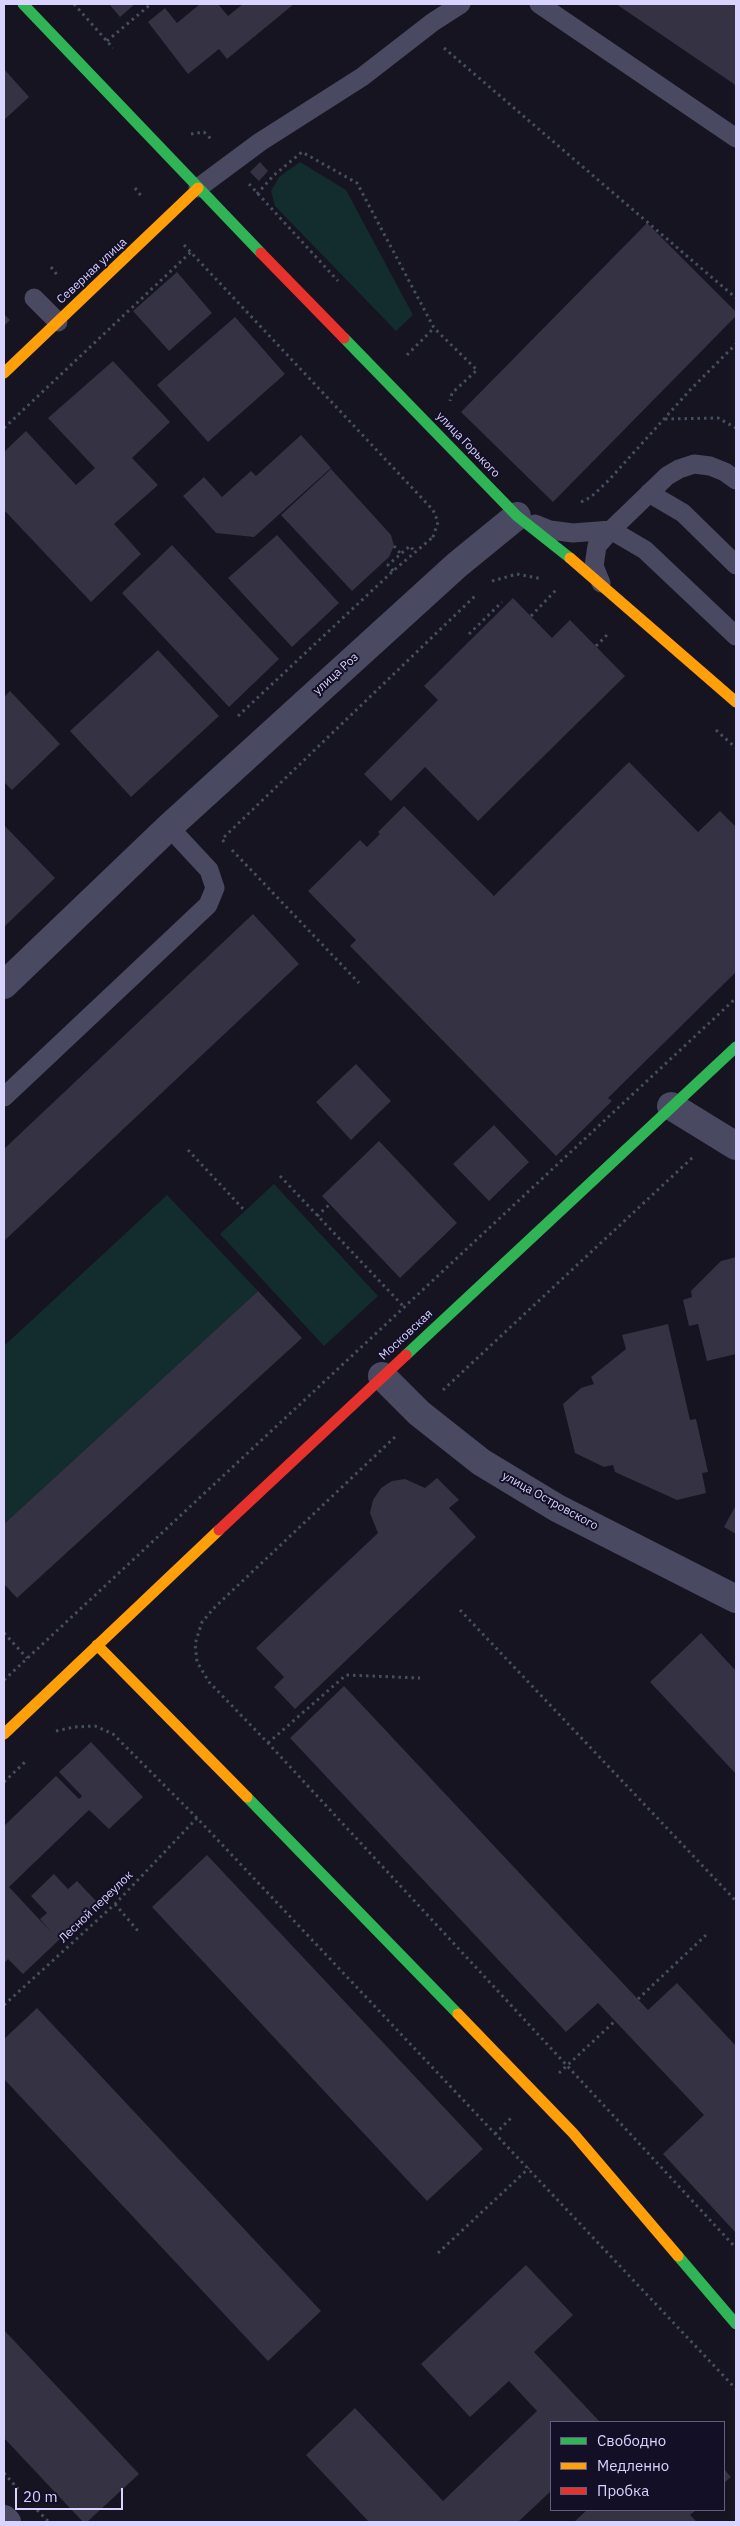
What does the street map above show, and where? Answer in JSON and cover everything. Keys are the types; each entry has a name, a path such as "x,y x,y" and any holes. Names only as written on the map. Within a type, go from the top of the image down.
{"main road":[{"name":"улица Горького","path":"24,4 198,188 518,516 601,583 736,702"},
{"name":"Северная улица","path":"4,373 198,188"},
{"name":"Московская","path":"4,1734 382,1376 736,1047"},
{"path":"97,1645 573,2133 736,2324"}],"street":[{"name":"улица Роз","path":"4,985 164,831 457,565 518,516"},
{"path":"671,1106 727,1140"},
{"name":"улица Островского","path":"382,1376 420,1413 481,1462 557,1508 736,1599"},
{"path":"4,2519 7,2522"}],"lane":[{"path":"198,188 260,142 362,77 460,4"},
{"path":"539,4 736,138"},
{"path":"34,298 58,322"},
{"path":"601,583 594,566 597,546 649,493 679,469 694,464 710,466 725,472 736,480"},
{"path":"649,493 683,513 736,565"},
{"path":"518,516 550,530 573,533 611,530 645,550 736,636"},
{"path":"4,1097 208,905 215,888 209,870 164,831"}],"path":[{"path":"107,41 151,4"},
{"path":"423,30 736,298"},
{"path":"257,194 273,176 302,152 357,183 434,328 477,370 452,393 447,409"},
{"path":"135,188 163,223 433,510 438,522 433,537 393,571 236,718"},
{"path":"4,428 191,252"},
{"path":"406,355 434,328"},
{"path":"575,505 591,498 609,480 736,344"},
{"path":"665,418 718,418 736,428"},
{"path":"433,537 480,591"},
{"path":"394,546 401,554"},
{"path":"393,571 388,565 410,546 416,552"},
{"path":"359,983 222,839 490,581 517,574 543,579 563,597"},
{"path":"531,616 556,590"},
{"path":"469,634 502,602"},
{"path":"600,628 614,641"},
{"path":"596,646 607,635"},
{"path":"715,729 736,748"},
{"path":"4,1680 736,998"},
{"path":"437,1396 727,1140"},
{"path":"188,1150 245,1212"},
{"path":"280,1176 405,1308"},
{"path":"317,1216 330,1204"},
{"path":"394,1436 215,1607 202,1622 195,1644 196,1662 208,1682 268,1744 736,2248"},
{"path":"460,1610 736,1901"},
{"path":"4,1633 27,1658"},
{"path":"268,1744 346,1675 420,1678"},
{"path":"50,1738 56,1731 74,1727 95,1726 113,1734 197,1818 736,2389"},
{"path":"4,1782 30,1757"},
{"name":"Лесной переулок","path":"4,2005 114,1904 197,1818"},
{"path":"114,1904 138,1931"},
{"path":"638,1999 706,1936"},
{"path":"536,2094 615,2021"},
{"path":"438,2252 529,2168"}],"green space":[{"path":"300,162 346,190 413,315 396,331 275,206 271,191 279,177"},
{"path":"274,1184 378,1296 324,1346 220,1234"},
{"path":"167,1195 258,1291 4,1524 4,1346"}],"building":[{"path":"109,4 135,4 120,17"},
{"path":"200,4 218,4 228,16 243,4 294,4 227,59 219,49 188,74 148,22 165,8 177,23"},
{"path":"616,4 736,5 736,87 734,84"},
{"path":"4,69 29,97 4,120"},
{"path":"260,162 268,171 259,181 250,172"},
{"path":"647,223 736,312 736,316 553,502 461,412"},
{"path":"177,272 212,313 169,351 133,311"},
{"path":"4,314 10,320 4,326"},
{"path":"235,317 285,374 208,442 157,385"},
{"path":"113,361 170,422 132,458 158,485 114,524 141,554 91,602 4,510 4,452 26,431 76,485 95,468 48,418"},
{"path":"301,435 331,468 254,537 216,533 183,496 204,477 222,497 251,471 256,476"},
{"path":"331,469 391,535 394,546 389,557 352,591 281,515"},
{"path":"277,535 339,603 292,647 228,578"},
{"path":"172,545 279,659 229,707 122,593"},
{"path":"513,598 552,638 570,620 625,676 478,821 425,767 391,801 364,774 438,700 424,686"},
{"path":"158,650 219,716 131,797 70,731"},
{"path":"10,691 60,744 12,790 4,782 4,697"},
{"path":"629,762 698,832 720,811 736,827 736,972 608,1098 612,1101 556,1156 350,946 356,940 308,891 360,840 367,847 380,834 378,832 404,806 494,896"},
{"path":"4,825 55,878 4,927"},
{"path":"253,914 299,964 4,1241 4,1149"},
{"path":"356,1064 391,1101 351,1140 316,1102"},
{"path":"494,1125 529,1162 489,1201 453,1164"},
{"path":"379,1141 457,1223 400,1278 322,1196"},
{"path":"736,1257 736,1354 707,1361 698,1324 689,1326 683,1300 692,1297 691,1291 721,1261"},
{"path":"258,1291 302,1338 17,1598 4,1584 4,1524"},
{"path":"668,1324 690,1420 696,1419 708,1472 702,1473 706,1493 677,1500 615,1472 613,1465 604,1467 575,1453 563,1404 581,1388 594,1384 591,1377 626,1349 622,1335"},
{"path":"437,1478 459,1500 449,1508 476,1537 295,1709 274,1687 284,1677 256,1648 378,1533 370,1513 373,1500 381,1488 392,1481 405,1479 425,1488"},
{"path":"736,1505 736,1534 724,1527"},
{"path":"701,1633 736,1671 736,1774 650,1682"},
{"path":"344,1686 648,2010 677,1983 736,2046 736,2233 663,2154 704,2115 598,2003 566,2032 290,1738"},
{"path":"91,1742 143,1797 109,1829 89,1810 9,1887 52,1933 40,1919 47,1913 31,1896 54,1874 68,1889 77,1881 98,1903 23,1974 8,1959 4,1963 4,1826 56,1776 79,1799 82,1796 59,1772"},
{"path":"207,1855 483,2149 427,2201 152,1907"},
{"path":"37,2008 321,2311 268,2361 4,2079 4,2039"},
{"path":"526,2265 573,2315 534,2352 599,2421 550,2421 550,2492 518,2522 369,2522 306,2455 355,2408 443,2501 537,2411 509,2381 470,2417 421,2364"},
{"path":"4,2330 139,2474 87,2522 83,2522 4,2438"},
{"path":"725,2470 731,2477 725,2482"},
{"path":"586,2511 695,2511 690,2515 697,2522 574,2522"}],"traffic: fast":[{"path":"23,4 261,253"},
{"path":"344,338 517,516 570,558"},
{"path":"406,1355 736,1047"},
{"path":"247,1797 458,2014"},
{"path":"678,2256 736,2324"}],"traffic: slow":[{"path":"4,373 198,188"},
{"path":"570,558 736,702"},
{"path":"4,1734 219,1530"},
{"path":"97,1645 247,1797"},
{"path":"458,2014 573,2133 678,2256"}],"traffic: jam":[{"path":"261,253 344,338"},
{"path":"219,1530 406,1355"}]}
